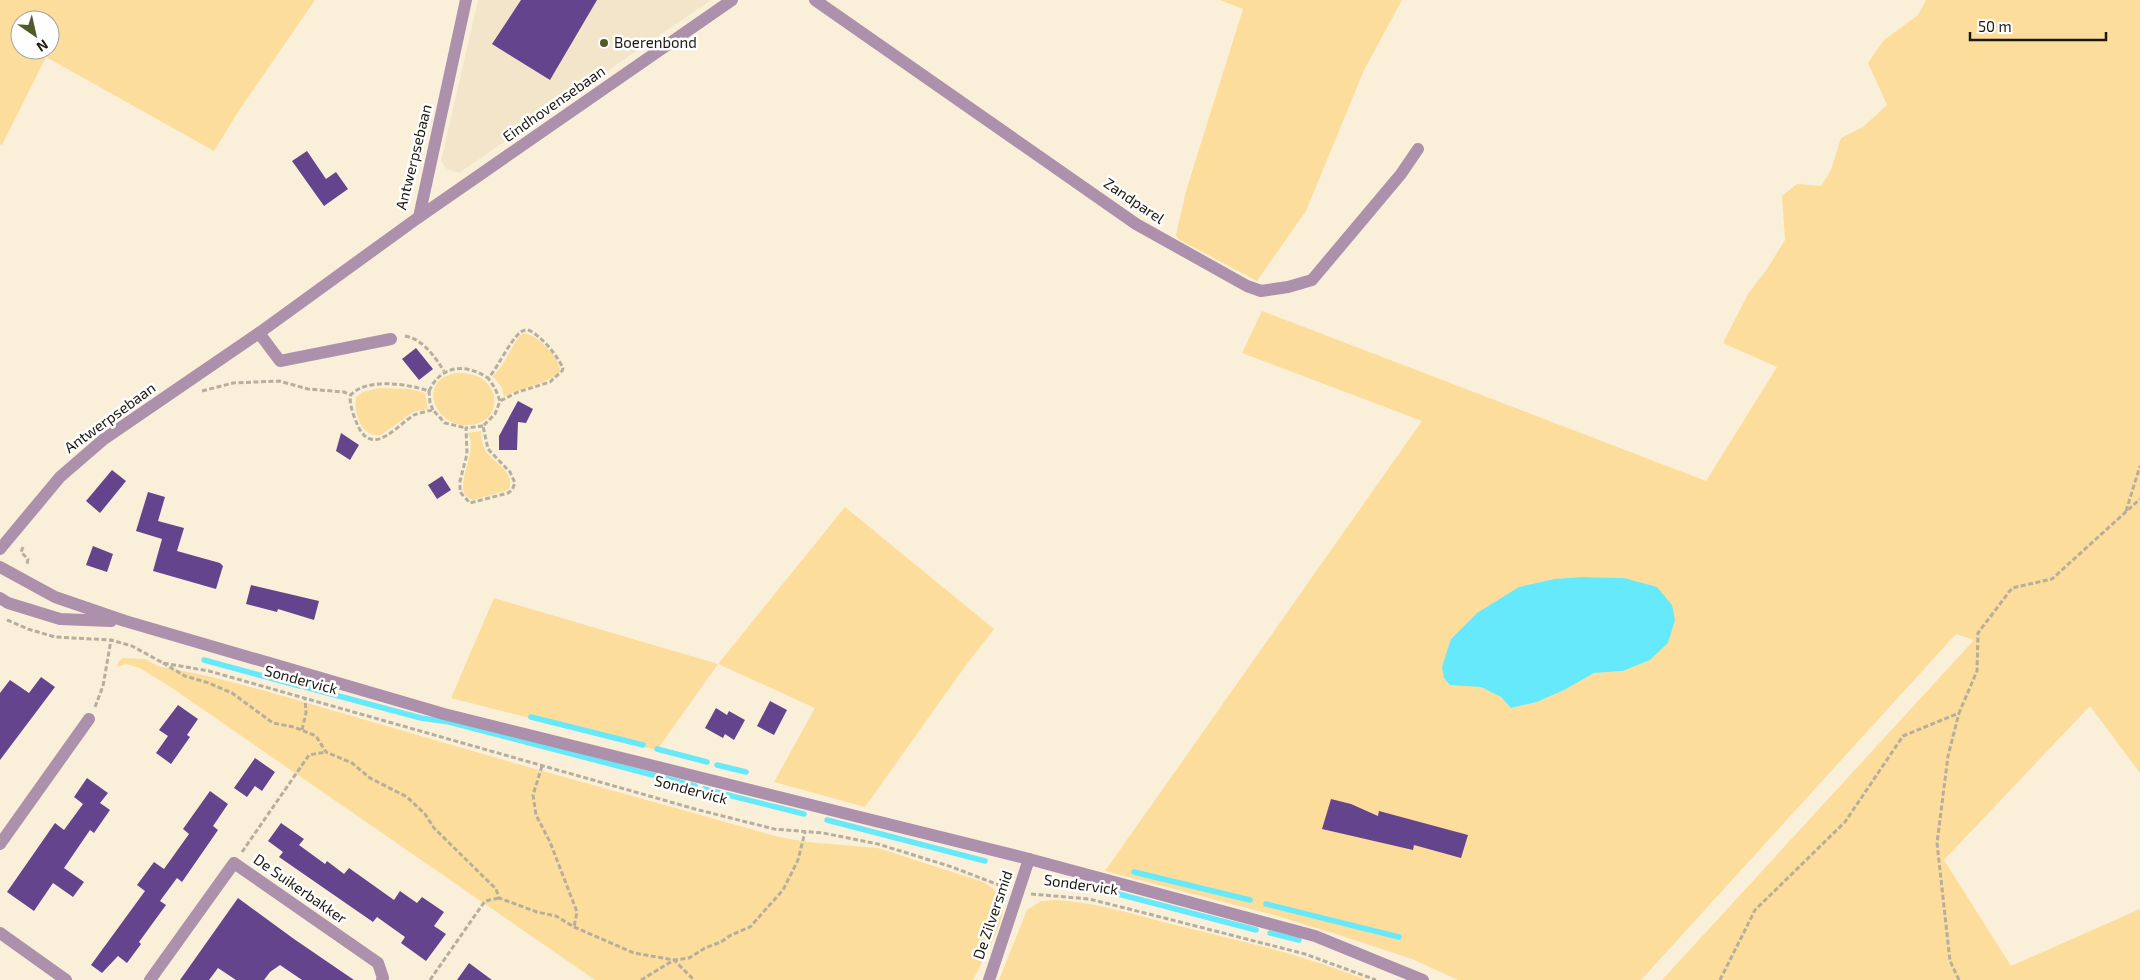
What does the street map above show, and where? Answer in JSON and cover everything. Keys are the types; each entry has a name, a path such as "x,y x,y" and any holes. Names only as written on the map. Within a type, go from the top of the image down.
{"street":[{"name":"Antwerpsebaan","path":"0,549 60,477 104,439 259,333 419,218 466,0"},
{"name":"Eindhovensebaan","path":"419,218 732,0"},
{"name":"Zandparel","path":"815,0 1136,224 1247,286 1262,291 1288,287 1312,280 1401,174 1418,149"},
{"path":"259,333 280,361 392,340"},
{"name":"Sondervick","path":"0,566 22,581 55,598 126,621 444,714 1028,859 1315,936 1424,980"},
{"name":"Sondervick","path":"4,600 60,618 126,621"},
{"path":"0,844 89,719"},
{"name":"De Zilversmid","path":"989,980 1028,859"},
{"name":"De Suikerbakker","path":"150,980 234,863 378,963 382,980"},
{"path":"0,933 66,980"}],"path":[{"path":"488,378 500,364 520,332 525,330 530,331 546,343 561,363 562,372 555,379 500,401"},
{"path":"392,340 406,336 418,341 434,357 444,372"},
{"path":"450,369 468,370 488,378 495,388 500,401 495,414 482,426 466,428 445,422 433,410 429,391 437,377 444,372 450,369"},
{"path":"182,386 188,396 233,383 279,381 308,389 344,392 351,395"},
{"path":"429,391 405,385 377,384 358,389 351,395 350,404 358,426 371,439 384,438 415,415 433,410"},
{"path":"466,428 467,454 460,481 460,492 470,503 476,503 508,494 515,483 510,472 488,449 482,426"},
{"path":"2125,513 2140,466"},
{"path":"1959,980 1950,961 1937,843 1948,756 1959,713 1977,671 1978,633 2012,588 2052,580 2140,499"},
{"path":"22,581 27,569 28,559 21,552 24,544"},
{"path":"0,617 4,600"},
{"name":"Sondervick","path":"0,617 28,629 55,637 111,640 132,646 163,663 209,671 542,766 774,829 842,836 878,844 952,868 1018,893 1089,900 1133,910 1305,954 1376,980"},
{"path":"89,719 103,686 111,640"},
{"path":"163,663 185,676 232,693 273,723 302,730 316,736 326,752 352,763 370,778 407,797 425,814 434,828 496,889 499,898"},
{"path":"302,730 306,713 305,698"},
{"path":"1720,980 1755,910 1845,822 1903,736 1959,713"},
{"path":"234,863 309,756 326,752"},
{"path":"542,766 534,795 536,815 550,842 577,912 574,927"},
{"path":"430,980 485,901 499,898 536,912 556,916 574,927 634,953 674,960 689,958 731,935 750,928 755,923 783,890 798,860 805,832"},
{"path":"641,980 674,960"},
{"path":"674,960 694,980"}],"shaded area":[{"path":"0,0 315,0 238,112 214,151 51,60 60,60 60,10 10,10 10,60 44,60 2,145 0,144"},
{"path":"478,0 711,0 459,173 447,169 441,161"},
{"path":"1220,0 1402,0 1364,70 1306,211 1257,281 1178,239 1176,235 1186,191 1243,9"},
{"path":"1926,0 2140,0 2140,773 2090,706 1944,860 2011,966 2140,909 2140,980 1662,980 1974,640 1956,634 1641,980 1458,980 1412,959 1333,933 1270,914 1105,871 1422,421 1242,353 1262,311 1706,481 1777,367 1723,343 1748,294 1767,269 1785,240 1782,196 1797,184 1821,186 1831,170 1841,138 1863,127 1887,105 1868,63 1884,40 1918,15","holes":["1581,577 1624,578 1668,643 1650,660 1623,671 1594,673 1537,702 1511,708 1501,697 1481,687 1519,587 1554,579"]},
{"path":"524,333 541,342 553,354 560,367 560,372 549,379 504,397 502,388 493,376 501,367 519,336"},
{"path":"456,373 479,377 491,388 494,395 493,409 490,416 484,421 476,424 462,425 451,421 442,414 436,405 433,395 436,386 443,378"},
{"path":"379,388 409,389 425,393 428,409 413,412 381,435 369,433 360,423 356,410 356,397 363,392"},
{"path":"481,431 485,450 507,473 510,483 509,489 505,491 473,500 466,496 463,490 471,449 468,433"},
{"path":"845,507 994,629 966,665 865,807 774,782 815,708 718,664"},
{"path":"494,598 718,664 657,750 451,698"},
{"path":"122,658 145,659 158,666 262,690 779,837 807,842 878,848 983,882 991,887 1000,897 1003,905 1002,917 991,945 973,980 595,980 169,686 140,668 126,664 118,667 117,664"},
{"path":"1055,900 1085,903 1113,909 1245,942 1294,955 1366,980 999,980 1027,910 1041,901"}],"water":[{"path":"1581,577 1624,578 1657,587 1672,605 1675,620 1668,643 1650,660 1623,671 1594,673 1564,690 1537,702 1511,708 1501,697 1481,687 1450,685 1444,678 1442,667 1451,639 1477,613 1519,587 1554,579"}],"building":[{"path":"521,0 597,0 550,80 492,44"},
{"path":"307,151 326,179 336,172 348,189 324,206 292,161"},
{"path":"416,348 433,369 419,380 402,359"},
{"path":"519,399 518,401 533,409 526,423 518,422 517,450 499,450 499,436"},
{"path":"341,433 359,445 350,460 336,451"},
{"path":"112,470 126,481 100,513 86,501"},
{"path":"442,476 451,490 437,499 428,485"},
{"path":"148,492 165,497 158,521 184,528 177,551 220,563 223,566 216,589 153,571 162,539 136,531"},
{"path":"93,546 113,554 107,572 86,565"},
{"path":"251,585 319,601 314,620 278,609 277,612 246,604"},
{"path":"41,677 55,687 0,760 0,693 10,680 29,693"},
{"path":"770,701 787,710 774,735 757,726"},
{"path":"178,705 198,719 187,735 190,737 171,764 156,753 168,736 159,730"},
{"path":"716,708 727,715 729,711 745,720 734,740 725,734 723,738 705,728"},
{"path":"255,758 275,772 262,791 255,786 247,797 234,788"},
{"path":"87,778 108,793 100,803 110,810 94,833 90,830 64,868 84,882 73,897 53,883 34,911 7,892 55,823 64,830 83,804 74,797"},
{"path":"210,791 228,804 213,826 218,830 182,882 177,878 160,901 166,905 139,942 141,944 127,963 118,956 102,973 91,965 145,891 137,885 154,862 164,869 189,834 183,829"},
{"path":"1331,799 1351,804 1378,816 1379,811 1468,835 1461,858 1414,845 1413,850 1322,829"},
{"path":"281,823 304,839 299,845 325,864 327,861 344,874 349,868 394,900 400,891 417,903 422,897 444,912 434,926 446,934 426,961 401,943 405,937 377,917 373,922 279,857 283,852 268,841"},
{"path":"238,898 354,980 302,980 280,965 270,972 264,980 236,980 218,968 209,980 180,980"},
{"path":"469,963 492,980 457,980"}],"waterway":[{"path":"204,660 300,686"},
{"path":"305,687 421,718 449,722 695,786"},
{"path":"531,717 643,745"},
{"path":"657,749 707,762"},
{"path":"717,765 746,772"},
{"path":"704,789 804,814"},
{"path":"827,820 985,861"},
{"path":"1134,872 1250,900"},
{"path":"1107,891 1256,930"},
{"path":"1266,904 1399,937"},
{"path":"1270,933 1299,940"}],"place":[{"name":"Boerenbond","path":"604,43"}]}
